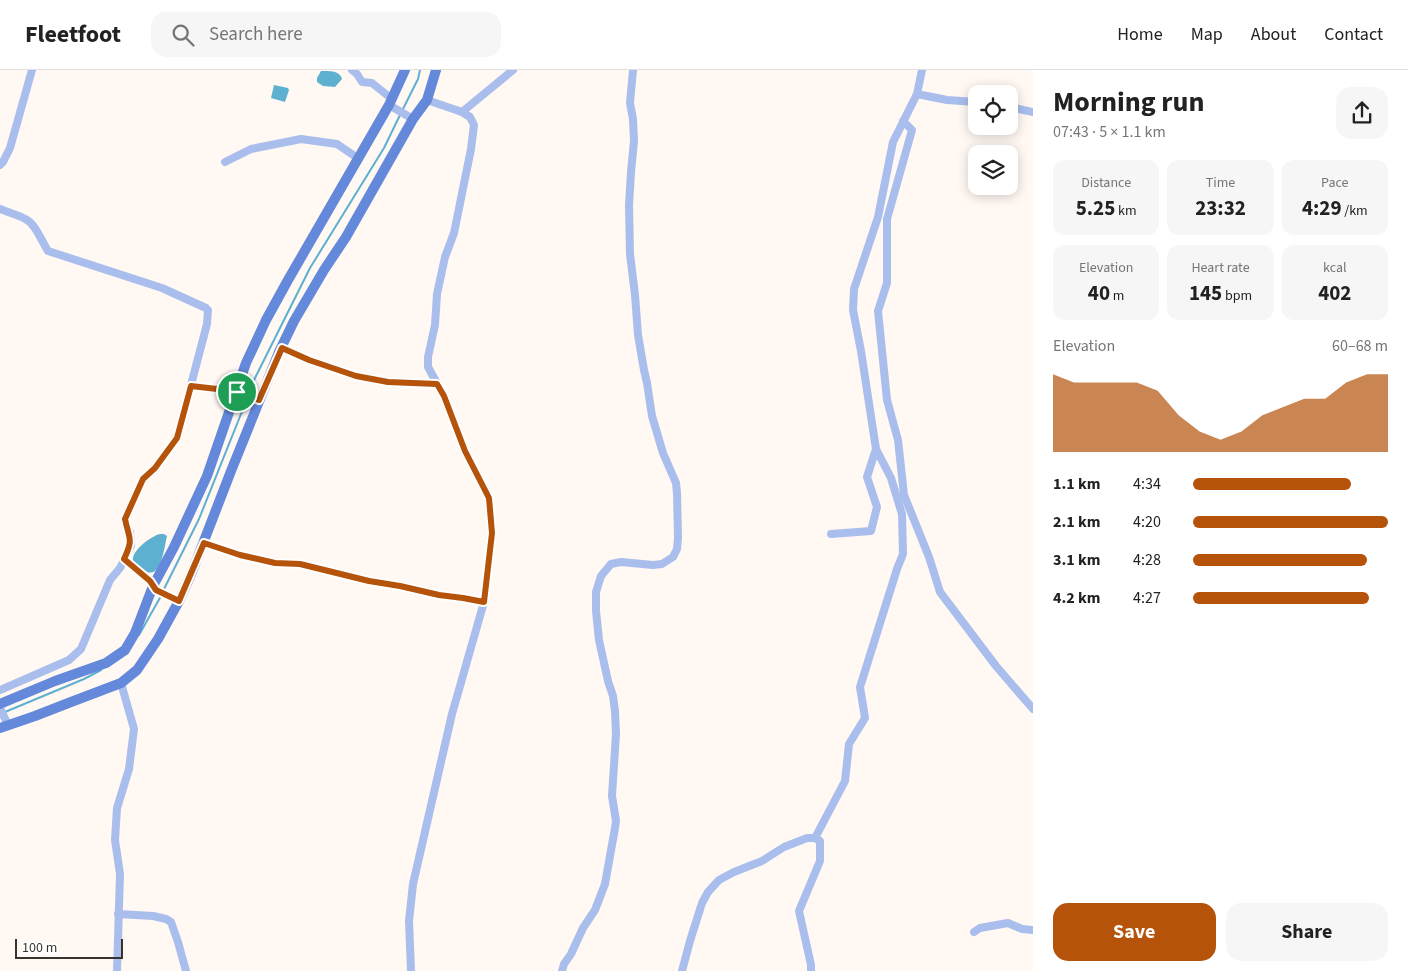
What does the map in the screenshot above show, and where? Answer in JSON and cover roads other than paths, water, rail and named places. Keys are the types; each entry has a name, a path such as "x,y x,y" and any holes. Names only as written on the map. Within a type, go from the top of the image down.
{"main road":[{"path":"0,706 55,681 106,663 125,650 135,633 207,476 246,363 266,320 391,102 405,70"},
{"path":"4,724 35,716 121,684 137,670 158,639 175,598 204,543 259,400 282,348 306,300 346,237 413,119 427,100 436,70"}],"street":[{"path":"0,165 10,148 32,70"},
{"path":"352,70 362,82 372,83 391,102 413,119"},
{"path":"462,112 513,70"},
{"path":"562,971 564,964 595,910 605,884 616,822 612,796 616,734 615,711 599,640 596,610 597,587 601,576 611,564 621,562 662,564 672,557 677,549 676,488 652,416 638,335 630,254 630,172 634,141 630,103 633,70"},
{"path":"815,838 845,781 849,744 865,718 860,687 903,554 902,514 892,478 876,449 853,310 854,289 878,217 893,142 917,94 922,70"},
{"path":"917,94 947,100 968,101"},
{"path":"411,971 409,920 414,884 452,714 484,602 492,533 489,498 465,451 450,412 428,367 428,357 436,326 437,294 445,258 454,233 474,126 470,118 462,112 427,100"},
{"path":"1018,109 1033,112"},
{"path":"903,121 912,130 887,219 887,283 878,311 887,400 898,440 904,495 929,557 940,592 996,666 1033,709"},
{"path":"225,162 251,149 301,139 337,144 359,159"},
{"path":"0,209 29,220 48,251 162,288 208,310 177,438 155,468 143,479 125,519 126,526 130,532 131,546 120,568 110,580 81,649 69,660 0,690"},
{"path":"282,348 309,360 356,376 388,382 437,384"},
{"path":"191,386 217,389 227,393 237,392 259,400"},
{"path":"831,534 871,532 877,507 868,477 876,449"},
{"path":"204,543 240,555 275,563 300,564 369,581 484,602"},
{"path":"124,559 139,570 155,588 175,598"},
{"path":"117,971 120,874 115,840 118,808 129,769 134,729 121,684"},
{"path":"0,706 4,724"},
{"path":"682,971 702,903 708,892 719,880 762,861 784,847 807,838 815,838 820,841 820,861 799,910 811,965 810,971"},
{"path":"118,914 153,916 171,922 186,971"},
{"path":"974,932 980,928 1008,923 1022,929 1033,930"}],"water":[{"path":"321,71 339,74 342,79 335,87 323,86 317,82"},
{"path":"274,85 288,88 285,102 271,98"},
{"path":"160,534 167,536 163,556 154,572 148,572 134,563 133,557 142,544"}],"waterway":[{"path":"402,111 418,79 420,70"},
{"path":"249,394 255,378 310,268 384,148 400,115"},
{"path":"163,591 199,519 247,399"},
{"path":"139,635 161,596"},
{"path":"5,712 101,670"}]}
